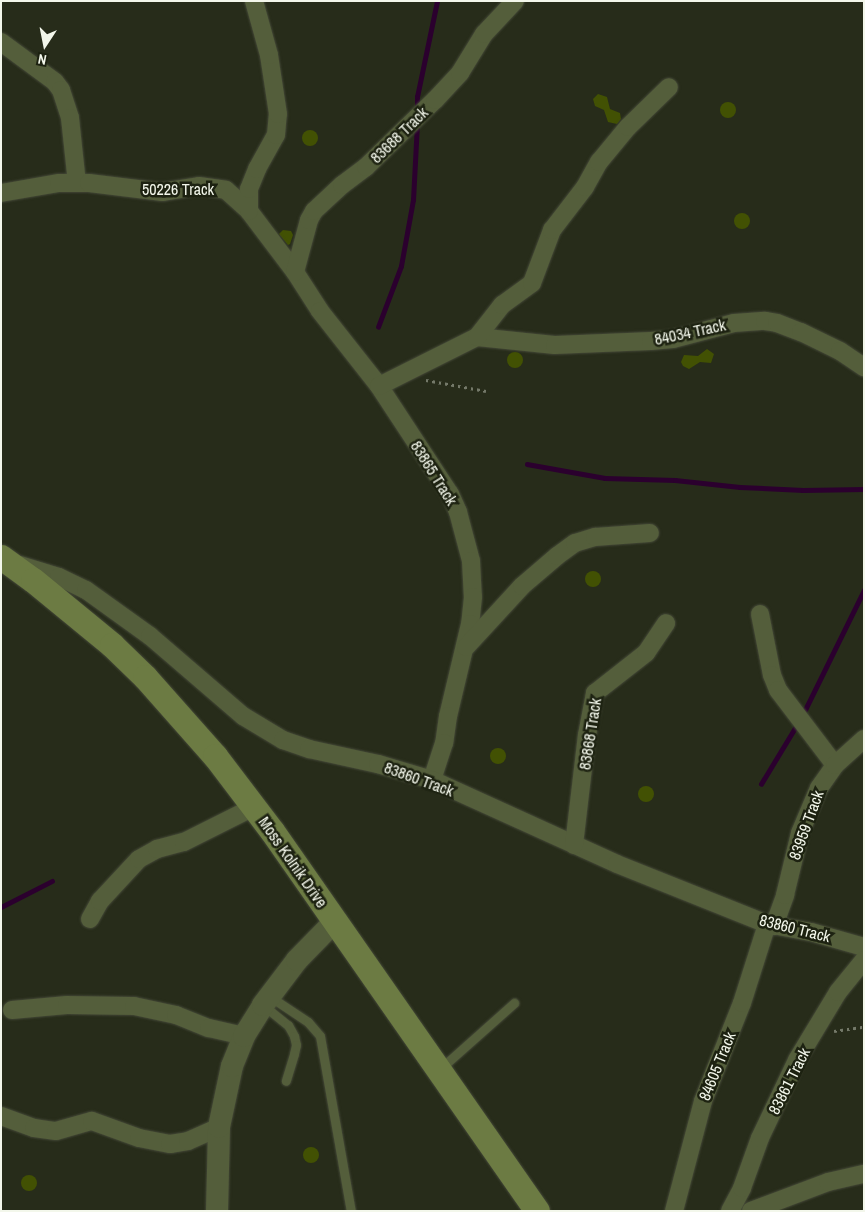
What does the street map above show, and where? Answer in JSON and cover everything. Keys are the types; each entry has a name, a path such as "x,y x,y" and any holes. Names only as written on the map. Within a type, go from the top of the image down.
{"main road":[{"name":"Moss Kolnik Drive","path":"3,558 34,580 112,645 145,677 215,756 254,807 335,921 537,1211"}],"street":[{"path":"249,212 250,189 257,169 276,135 278,114 269,55 254,1"},
{"name":"83688 Track","path":"295,272 309,220 314,211 342,185 366,167 435,100 460,73 484,34 514,1"},
{"path":"1,42 55,82 61,90 70,118 77,183"},
{"path":"379,386 477,337 502,305 532,283 552,230 585,187 599,162 628,127 669,88"},
{"name":"50226 Track","path":"1,193 59,183 77,183 162,192 199,186 215,187 226,190 249,212"},
{"name":"83865 Track","path":"249,212 295,272 320,311 379,386 450,494 458,512 468,548 474,582 472,611 448,716 444,743 432,780"},
{"name":"84034 Track","path":"477,337 555,345 651,341 673,339 734,323 765,321 777,323 809,336 840,351 864,367"},
{"path":"464,648 522,586 575,543 595,537 650,534"},
{"name":"83860 Track","path":"3,558 59,577 86,590 150,636 243,716 283,740 309,749 378,764 432,780 574,845 770,925 811,932 864,947"},
{"path":"760,614 772,675 778,690 835,765"},
{"name":"83868 Track","path":"574,845 587,735 595,693 646,653 666,624"},
{"name":"83959 Track","path":"770,925 785,895 806,814 825,777 835,765 864,739"},
{"path":"90,919 100,901 139,859 157,849 184,842 254,807"},
{"path":"218,1211 219,1127 232,1066 244,1036 266,1000 297,960 335,921"},
{"name":"84605 Track","path":"674,1211 703,1101 742,1003 770,925"},
{"name":"83861 Track","path":"730,1211 742,1188 760,1138 797,1060 838,992 864,960"},
{"path":"12,1010 67,1006 134,1006 176,1015 209,1028 244,1036"},
{"path":"1,1116 34,1128 56,1131 92,1121 147,1140 170,1144 188,1141 219,1127"},
{"path":"751,1211 828,1182 864,1174"}],"lane":[{"path":"266,1000 288,1025 294,1036 296,1045 286,1081"},
{"path":"266,1000 308,1022 320,1036 352,1211"},
{"path":"438,1070 514,1003"}],"path":[{"path":"422,380 486,391"},
{"path":"813,1034 864,1027"}],"building":[{"path":"598,94 607,97 610,109 620,113 621,119 617,124 608,122 604,110 595,106 593,99"},
{"path":"728,102 736,110 728,118 720,110"},
{"path":"310,130 318,138 310,146 302,138"},
{"path":"742,213 750,221 742,229 734,221"},
{"path":"283,230 291,231 293,235 288,245 279,234"},
{"path":"707,349 714,354 711,363 700,362 689,369 683,366 681,362 684,355 698,356"},
{"path":"515,352 523,360 515,368 507,360"},
{"path":"593,571 601,579 593,587 585,579"},
{"path":"498,748 506,756 498,764 490,756"},
{"path":"646,786 654,794 646,802 638,794"},
{"path":"311,1147 319,1155 311,1163 303,1155"},
{"path":"29,1175 37,1183 29,1191 21,1183"}],"waterway":[{"path":"417,109 417,97 437,1"},
{"path":"378,327 401,266 413,200 417,124"},
{"path":"527,464 605,478 675,480 740,487 803,490 864,489"},
{"path":"803,714 864,590"},
{"path":"761,784 798,723"},
{"path":"1,907 52,881"}]}
